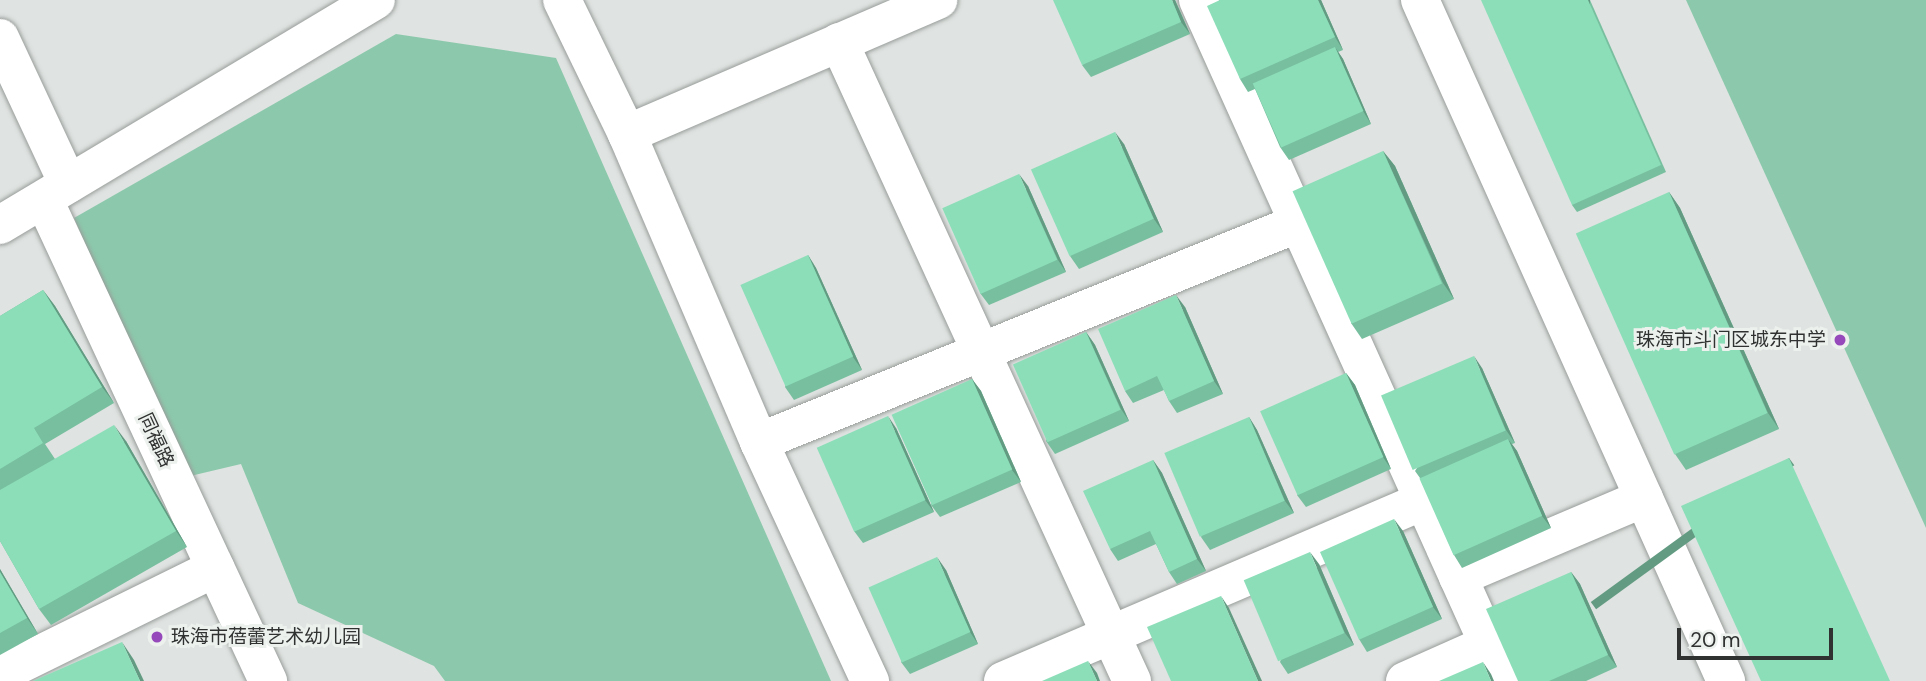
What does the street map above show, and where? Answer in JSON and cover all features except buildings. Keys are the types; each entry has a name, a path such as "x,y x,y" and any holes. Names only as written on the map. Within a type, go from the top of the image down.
{"street":[{"path":"0,225 376,0"},
{"path":"562,0 627,134 759,442 870,681"},
{"path":"627,134 938,0"},
{"path":"1198,0 1505,681"},
{"path":"1420,0 1726,681"},
{"name":"同福路","path":"0,38 56,192 215,568 268,681"},
{"path":"839,42 1132,681"},
{"path":"759,442 1299,223"},
{"path":"1458,577 1644,498"},
{"path":"1003,681 1423,501"},
{"path":"0,674 215,568"},
{"path":"1405,681 1488,644"}],"green space":[{"path":"1686,0 1926,0 1926,528"},
{"path":"396,34 556,58 831,681 445,681 434,666 298,603 241,464 186,477 74,218"}],"place":[{"name":"珠海市斗门区城东中学","path":"1840,340"},
{"name":"珠海市蓓蕾艺术幼儿园","path":"157,637"}]}
